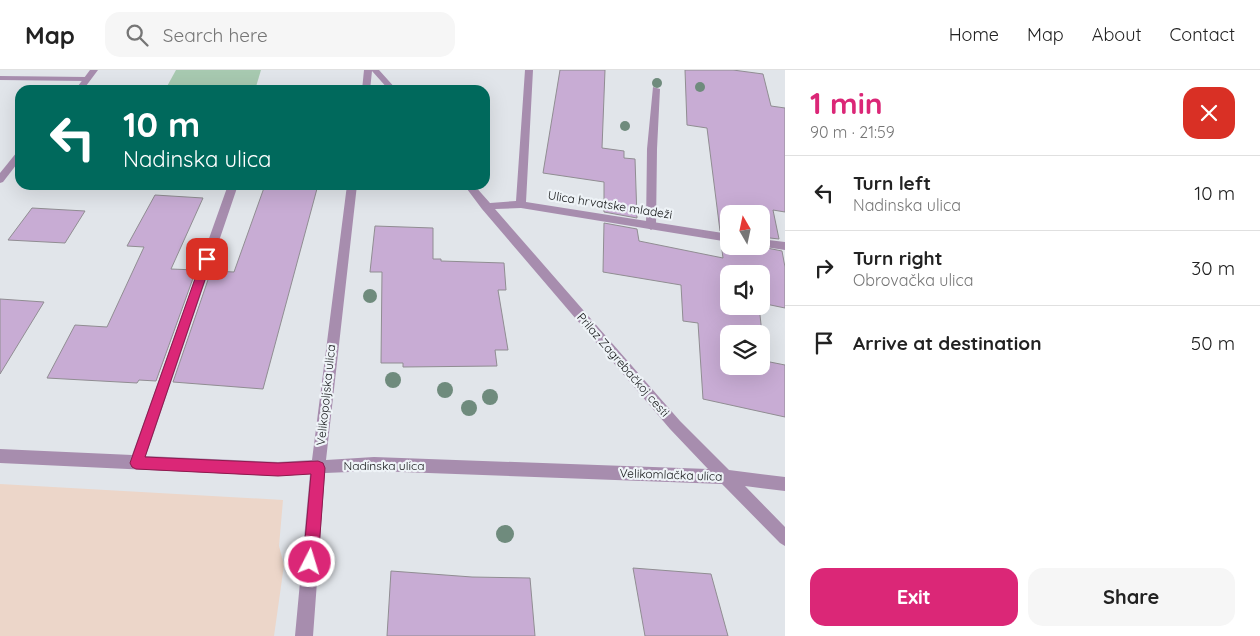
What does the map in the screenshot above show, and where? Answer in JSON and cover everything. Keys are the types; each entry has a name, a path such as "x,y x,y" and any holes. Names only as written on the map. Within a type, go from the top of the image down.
{"street":[{"path":"83,85 94,70"},
{"path":"366,85 368,70"},
{"path":"375,70 388,85"},
{"path":"521,205 529,70"},
{"path":"0,78 87,79"},
{"path":"651,226 652,150 656,90"},
{"path":"0,180 15,160"},
{"path":"136,463 231,190"},
{"name":"Velikopoljska ulica","path":"304,636 318,468 351,190"},
{"name":"Prilaz Zagrebačkoj cesti","path":"473,190 675,425 785,538"},
{"name":"Ulica hrvatske mladeži","path":"486,207 508,204 521,205 720,237"},
{"path":"770,244 785,246"},
{"name":"Nadinska ulica","path":"0,456 278,469 374,464 558,471"},
{"name":"Velikomlačka ulica","path":"558,471 727,477 785,484"}],"shaded area":[{"path":"0,484 283,500 279,546 284,565 274,636 0,636"}],"green space":[{"path":"176,70 261,70 256,85 168,85"}],"building":[{"path":"560,70 605,70 602,148 624,151 624,158 635,159 637,218 604,212 604,182 543,173"},
{"path":"685,70 733,70 763,74 771,106 785,108 785,212 773,210 779,239 770,238 770,205 720,205 720,231 707,128 687,125"},
{"path":"263,190 317,190 263,389 173,382 211,271 234,272"},
{"path":"155,195 203,198 171,269 196,270 156,381 139,380 137,383 47,378 75,325 107,327 144,247 127,246"},
{"path":"32,208 85,211 65,243 8,240"},
{"path":"604,223 637,229 639,241 723,258 723,255 770,255 770,249 782,251 785,267 785,308 770,305 770,265 720,265 720,315 760,315 761,325 720,325 720,375 770,375 770,362 785,365 785,417 703,399 698,323 683,321 681,285 603,272"},
{"path":"375,226 433,228 433,259 441,259 441,261 504,263 506,290 498,290 508,350 495,350 497,366 403,367 403,363 381,363 382,272 370,272"},
{"path":"0,299 44,302 0,374"},
{"path":"633,568 711,574 728,636 645,636"},
{"path":"391,571 472,577 530,578 535,636 387,636"}],"route":[{"path":"207,259 136,463 278,469 318,468 310,562"}]}
